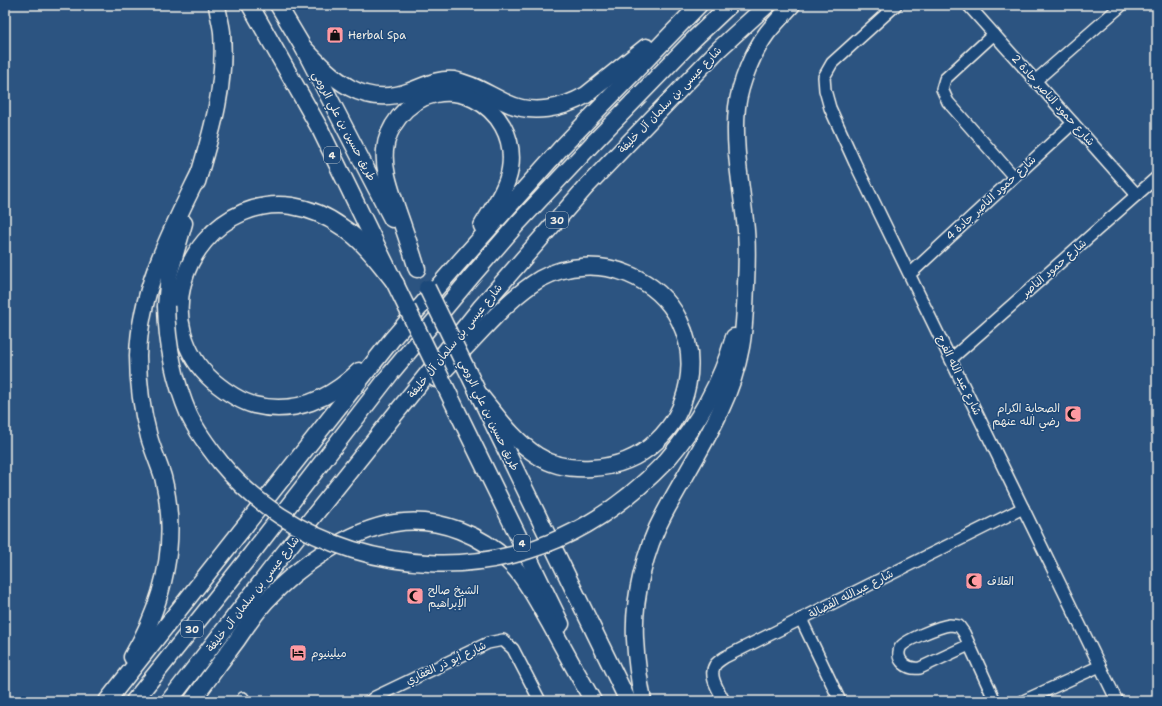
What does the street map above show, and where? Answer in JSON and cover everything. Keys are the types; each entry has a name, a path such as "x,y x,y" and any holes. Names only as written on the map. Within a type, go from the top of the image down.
{"highway":[{"path":"217,5 222,31 222,62 219,98 212,132 169,275 166,306 169,352 177,383 190,416 204,442 239,484 252,496 284,519 307,532 341,546 409,562 474,562 523,552 567,535 602,516 639,489 666,461 676,450 705,406 722,372 733,340 746,279"},
{"name":"طريق حسين بن علي الرومي","path":"250,5 320,130 599,701"},
{"name":"طريق حسين بن علي الرومي","path":"278,5 303,47 418,269 628,701"},
{"name":"30","path":"134,701 249,557 391,373 471,277 517,224 594,142 695,38 730,5"},
{"name":"شارع عيسى بن سلمان آل خليفة","path":"169,701 272,568 481,307 585,188 718,49 767,5"},
{"path":"643,701 635,637 636,609 641,579 650,548 663,515 708,438 728,393 741,348 745,310 746,224 737,159 737,107 744,81 755,54 768,32 792,5"},
{"path":"107,701 393,338 561,148 697,6"},
{"path":"303,47 330,75 358,92 377,96 402,94 430,83 448,80 471,84 517,107 527,109 547,109 567,105 586,95 697,6"},
{"path":"418,269 388,181 385,164 385,150 391,129 406,109 427,97 447,93 460,94 484,104 504,128 510,154 510,169 504,188 454,268"},
{"path":"107,701 149,625 160,594 166,568 169,545 169,513 162,475 145,421 142,403 139,371 140,339 144,303 156,268 175,223 200,172"},
{"path":"393,338 347,382 316,401 289,407 271,408 260,406 243,401 226,391 203,371 192,356 180,322 180,291 185,273 196,251 204,241 223,224 234,217 253,209 273,206 291,206 311,210 344,227 371,254 396,284"},
{"path":"366,452 509,302 530,286 554,273 577,267 590,266 614,269 637,278 648,284 666,300 673,309 684,330 690,356 690,371 686,394 678,416 658,442 640,455 622,462 609,466 586,468 564,466 548,462 530,450 519,440 479,394"},
{"path":"192,701 257,611 287,581 336,546 365,531 396,523 409,522 437,524 461,531 484,542 513,566 533,594 593,701"}],"street":[{"name":"شارع عبد الله الفرج","path":"896,5 832,63 824,77 824,90 830,108 855,163 1117,701"},
{"name":"شارع حمود الناصر جادة 2","path":"968,5 1137,195"},
{"path":"1035,80 1122,5"},
{"path":"994,34 945,79 942,89 948,102 1014,177"},
{"name":"شارع حمود الناصر جادة 4","path":"910,274 1073,123"},
{"name":"شارع حمود الناصر","path":"951,359 1157,177"},
{"name":"شارع عبدالله الفضالة","path":"724,701 714,681 713,670 715,664 725,657 1023,508"},
{"path":"801,619 840,701"},
{"path":"969,645 920,668 912,669 907,667 902,662 900,655 900,648 905,643 937,628 951,625 959,626 964,633 995,701"},
{"name":"شارع أبو ذر الغفاري","path":"370,701 375,697 488,643 504,640 513,650 540,701"},
{"path":"1023,701 1100,666"}],"place":[{"name":"Herbal Spa","path":"335,35"},
{"name":"الصحابة الكرام رضي الله عنهم","path":"1073,414"},
{"name":"القلاف","path":"974,581"},
{"name":"الشيخ صالح الإبراهيم","path":"415,596"},
{"name":"ميلينيوم","path":"298,653"}]}
